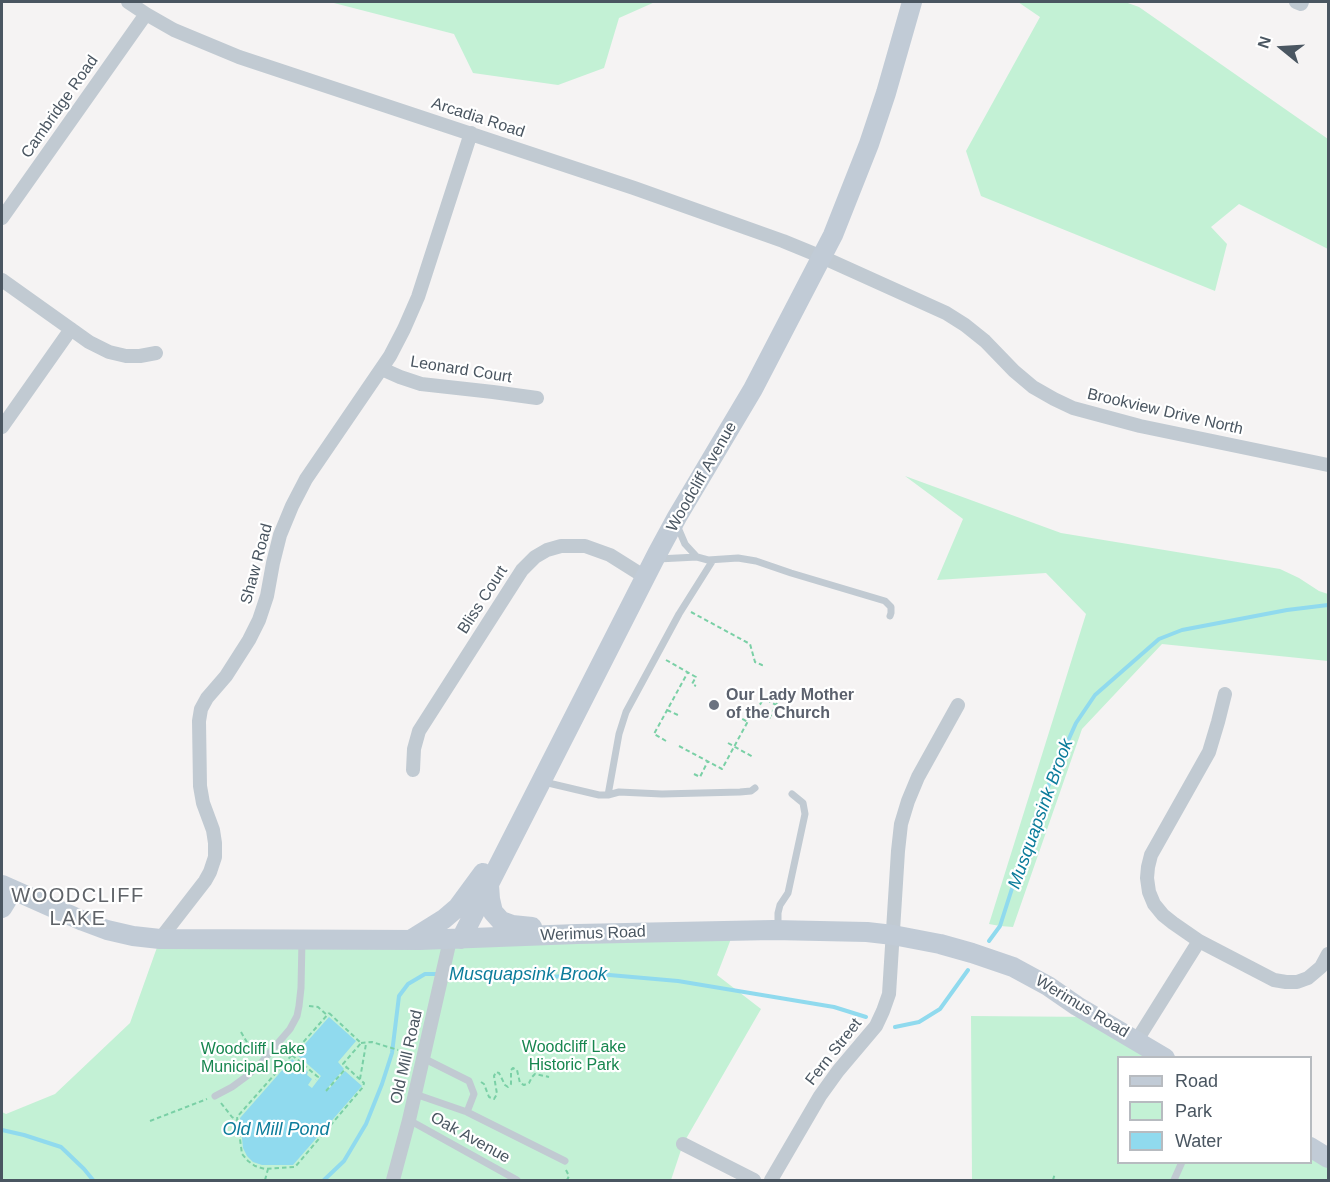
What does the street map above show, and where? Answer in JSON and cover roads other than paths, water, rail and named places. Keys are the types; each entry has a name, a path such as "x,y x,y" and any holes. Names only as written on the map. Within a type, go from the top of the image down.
{"main road":[{"name":"Woodcliff Avenue","path":"455,940 489,885 649,569 753,389 833,235 869,144 912,2"},
{"path":"409,940 444,919 458,907 480,876 490,865 502,858"},
{"path":"489,885 493,912 501,921 512,925 553,928 576,934"},
{"name":"Werimus Road","path":"7,887 99,927 133,936 160,939 455,940 576,934 778,930 867,932 893,935 961,950 1013,967 1162,1056"},
{"path":"2,908 7,887"},
{"path":"1312,1148 1329,1158"}],"street":[{"name":"Arcadia Road","path":"128,2 174,30 239,57 644,192 822,257"},
{"path":"1296,2 1301,4 1302,2"},
{"name":"Cambridge Road","path":"2,218 146,14"},
{"name":"Shaw Road","path":"160,939 205,881 214,857 213,830 200,786 199,721 201,709 207,698 226,676 259,620 267,596 280,535 306,479 382,369 404,329 418,297 471,134"},
{"name":"Brookview Drive North","path":"822,257 946,313 985,341 1033,387 1073,408 1140,426 1329,465"},
{"path":"2,280 89,342 109,352 126,356 140,356 156,352"},
{"path":"2,427 71,329"},
{"name":"Leonard Court","path":"382,369 421,384 537,398"},
{"name":"Bliss Court","path":"413,770 414,749 419,732 522,570 535,557 561,546 585,546 649,569"},
{"path":"1225,694 1209,752 1151,855 1147,878 1149,892 1155,904 1168,919 1199,941 1274,980 1297,982 1308,978 1321,966 1329,954"},
{"name":"Fern Street","path":"771,1180 837,1071 876,1026 889,994 901,824 918,777 958,705"},
{"name":"Old Mill Road","path":"393,1180 445,965 455,940"},
{"path":"1137,1040 1199,941"},
{"path":"683,1144 754,1180"}],"lane":[{"path":"677,517 683,540 697,557"},
{"path":"649,569 660,558 697,557 705,560 738,558 756,561 888,603 891,607 890,616"},
{"path":"608,795 619,734 626,712 683,608 713,560"},
{"path":"541,781 593,794 608,795 619,792 662,794 747,792 755,788"},
{"path":"778,930 778,913 788,893 805,814 803,803 792,794"},
{"path":"215,1096 247,1076 290,1029 299,1006 302,940"},
{"path":"423,1058 469,1082 474,1094 467,1112"},
{"path":"415,1094 467,1112 565,1161"},
{"name":"Oak Avenue","path":"409,1120 517,1180"},
{"path":"1174,1180 1181,1164"}],"water":[{"name":"Old Mill Pond","path":"329,1017 356,1041 338,1062 344,1069 325,1091 345,1071 362,1086 293,1165 262,1165 253,1162 243,1148 240,1118 292,1059 308,1072 307,1075 312,1079 308,1085 312,1088 321,1076 296,1054"}],"waterway":[{"name":"Musquapsink Brook","path":"989,941 1000,926 1031,829 1054,772 1076,723 1095,695 1159,639 1182,630 1287,610 1328,605"},
{"name":"Musquapsink Brook","path":"895,1027 919,1022 940,1009 968,970"},
{"name":"Musquapsink Brook","path":"324,1180 344,1161 366,1124 392,1053 399,996 408,984 425,974 438,974"},
{"name":"Musquapsink Brook","path":"445,974 533,978 598,974 678,981 834,1007 866,1017"},
{"name":"Musquapsink Brook","path":"2,1130 61,1147 93,1180"}],"place":[{"name":"Our Lady Mother of the Church","path":"714,705"}],"district":[{"name":"WOODCLIFF LAKE","path":"78,908"}],"park label":[{"name":"Woodcliff Lake Historic Park","path":"574,1057"},
{"name":"Woodcliff Lake Municipal Pool","path":"253,1059"}]}
